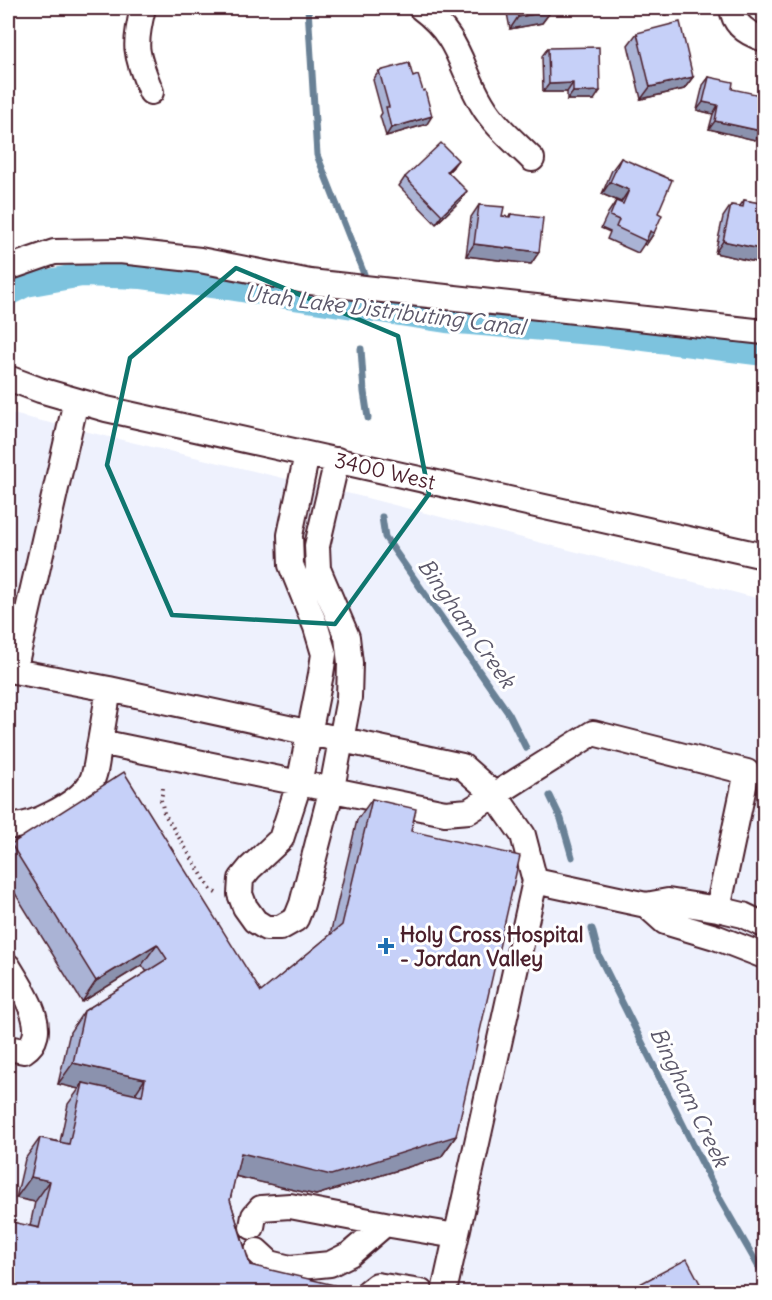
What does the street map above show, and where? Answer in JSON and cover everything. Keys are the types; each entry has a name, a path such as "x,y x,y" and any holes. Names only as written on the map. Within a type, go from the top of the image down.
{"street":[{"path":"143,8 137,33 136,51 151,92"},
{"path":"421,8 454,42 475,91 488,113 532,159"},
{"path":"732,8 736,21 741,27 754,36 765,39"},
{"path":"8,268 54,252 120,251 200,260 310,282 765,332"},
{"name":"3400 West","path":"8,378 76,401 765,556"},
{"path":"76,401 11,679 110,689 462,766 495,795 523,835 535,881 444,1293"},
{"path":"307,454 290,534 291,565 316,627 324,654 299,784 281,839 250,868 242,879 240,894 244,907 255,921 266,928 280,928 296,919 302,904 332,788 349,698 347,637 318,568 317,546 337,460"},
{"path":"321,674 350,675"},
{"path":"8,826 26,825 41,819 78,797 91,782 110,689"},
{"path":"100,742 445,813 469,811 593,733 747,772 718,909"},
{"path":"535,881 646,905 668,901 718,909 743,915 765,925"},
{"path":"646,905 664,922 730,942 765,956"},
{"path":"8,966 31,1008 36,1025 31,1046 24,1051 8,1048"},
{"path":"252,1227 254,1216 261,1208 290,1206 456,1236"},
{"path":"257,1251 270,1263 290,1268 330,1264 350,1254 385,1224"},
{"path":"368,1293 377,1285 421,1293"}],"path":[{"path":"163,788 161,801 164,813 212,890 217,895 223,895"}],"highlighted area":[{"path":"236,268 398,336 429,494 335,624 172,615 107,465 130,358"}],"shaded area":[{"name":"Holy Cross Hospital - Jordan Valley","path":"8,413 359,496 764,600 764,1292 8,1292"}],"building":[{"path":"516,8 550,8 551,11 518,17"},
{"path":"680,22 693,77 650,87 637,33"},
{"path":"599,47 600,91 573,92 573,83 549,84 548,48"},
{"path":"409,63 413,77 418,75 423,91 425,90 432,116 391,128 386,107 389,107 379,71"},
{"path":"709,77 733,82 732,89 765,96 765,115 761,131 715,121 718,105 703,102"},
{"path":"441,143 458,160 447,171 467,191 442,215 405,177"},
{"path":"621,158 672,180 658,213 662,215 654,233 650,231 646,241 616,227 619,220 610,216 616,201 623,204 629,190 610,182"},
{"path":"744,200 765,204 765,250 723,241 731,205 743,207"},
{"path":"479,205 504,207 502,216 510,217 511,214 543,218 539,252 474,244"},
{"name":"Holy Cross Hospital - Jordan Valley","path":"124,772 261,992 342,925 372,799 416,809 411,831 520,856 456,1136 331,1175 241,1153 230,1200 250,1265 334,1285 332,1293 8,1293 8,1221 39,1228 50,1181 31,1177 40,1138 69,1144 83,1083 142,1096 145,1079 73,1063 84,1011 167,959 157,944 96,981 11,844"},
{"path":"687,1259 705,1293 623,1293"}],"waterway":[{"name":"Bingham Creek","path":"308,8 317,155 364,274"},
{"name":"Utah Lake Distributing Canal","path":"8,294 26,285 82,275 142,277 446,321 604,334 764,354"},
{"name":"Bingham Creek","path":"361,349 368,418"},
{"name":"Bingham Creek","path":"382,517 385,537 509,714 526,748"},
{"name":"Bingham Creek","path":"550,796 561,819 572,857"},
{"name":"Bingham Creek","path":"592,929 599,956 721,1201 764,1276"}],"place":[{"name":"Holy Cross Hospital - Jordan Valley","path":"386,946"}]}
